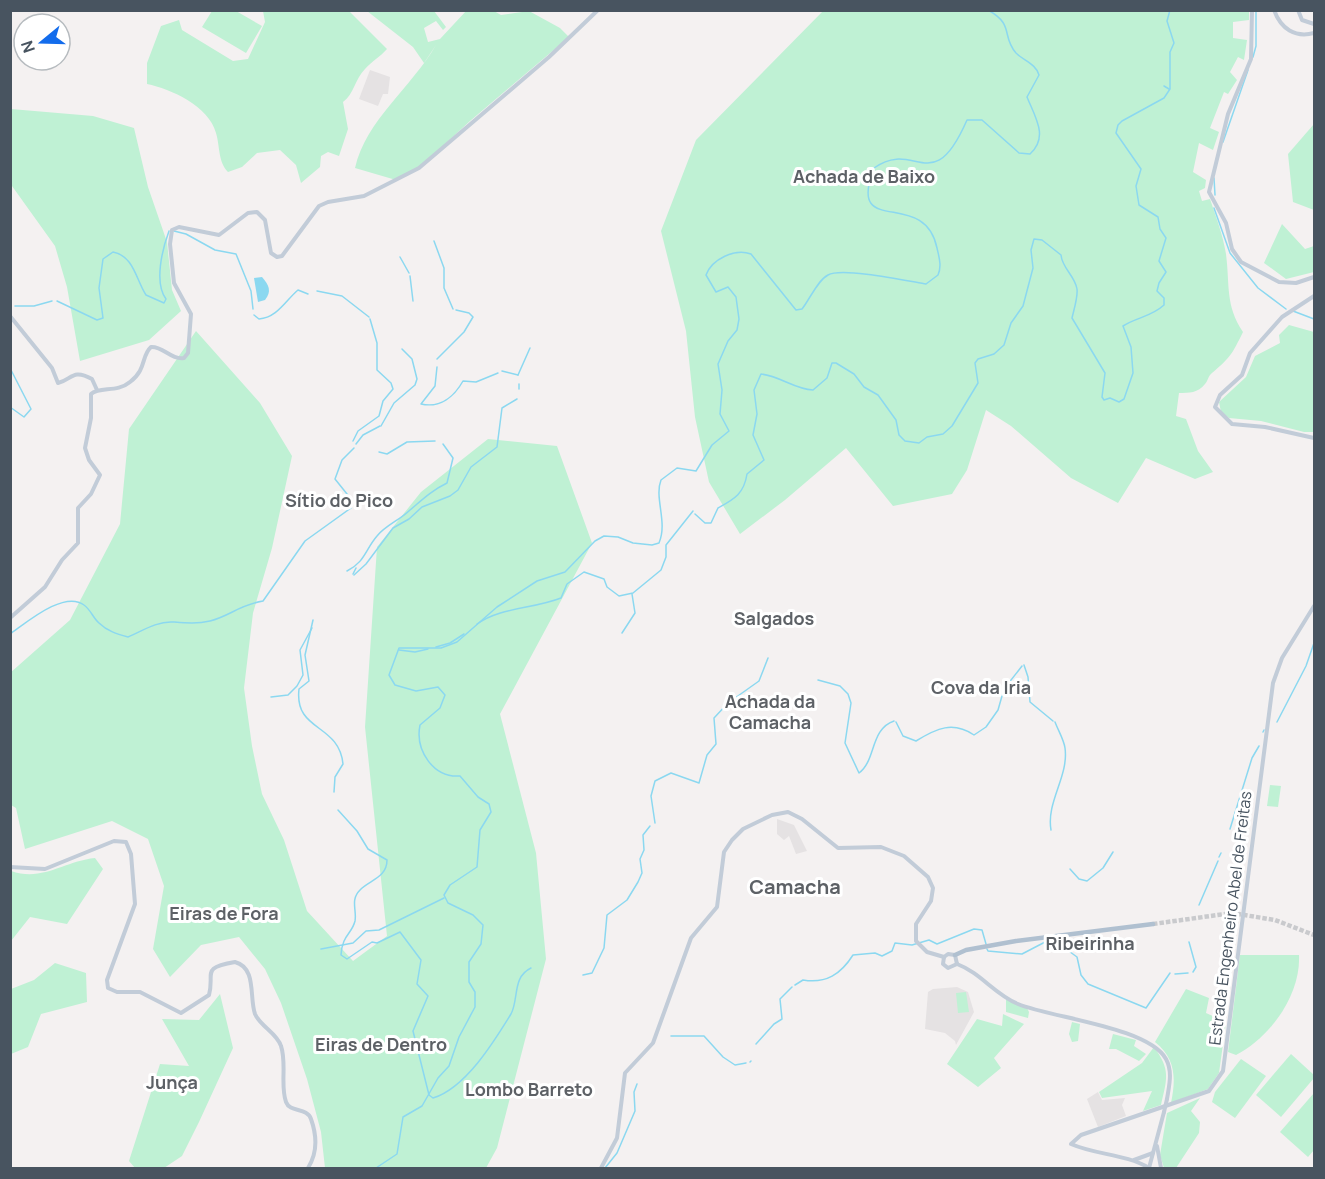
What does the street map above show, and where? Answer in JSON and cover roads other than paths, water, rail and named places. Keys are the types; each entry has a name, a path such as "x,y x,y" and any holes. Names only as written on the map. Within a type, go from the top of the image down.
{"main road":[{"path":"10,618 45,587 80,539 78,508 92,494 100,475 89,460 85,448 91,418 90,398 97,390 113,390 131,382 144,367 147,351 151,347 156,346 178,359 184,358 188,353 191,314 174,283 170,244 173,228 216,235 248,213 257,212 265,220 271,253 275,257 282,256 320,206 328,202 364,196 420,168 549,57 598,10"},
{"path":"1252,10 1251,59 1228,114 1209,192 1226,224 1234,254 1241,262 1279,282 1296,283 1314,277"},
{"path":"1274,10 1281,25 1289,32 1314,33"},
{"path":"1298,10 1302,20 1314,24"},
{"path":"1314,296 1291,310 1275,324 1250,353 1242,375 1220,395 1215,407 1232,424 1265,427 1314,438"},
{"path":"10,316 52,368 58,383 70,376 81,374 92,379 97,390"},
{"name":"Estrada Engenheiro Abel de Freitas","path":"1133,1160 1097,1154 1071,1144 1081,1135 1209,1091 1223,1071 1273,683 1282,658 1314,606"},
{"path":"601,1168 617,1138 625,1073 653,1043 691,938 717,907 722,859 737,834 770,816 788,813 802,819 838,848 875,847 894,851 925,873 932,883 931,901 914,932 916,941 922,949 944,957 966,950 1153,924"},
{"path":"10,867 45,869 114,841 126,842 131,854 135,904 107,980 108,987 117,992 140,992 181,1013 208,995 208,976 212,970 235,962 244,966 248,974 256,1016 282,1048 286,1101 292,1108 306,1113 311,1119 315,1153 308,1168"},
{"path":"955,955 957,964"},
{"path":"944,957 943,964 948,968 957,964 972,970 995,991 1019,1005 1113,1030 1151,1044 1163,1054 1169,1066 1170,1079 1150,1168"},
{"path":"1157,1145 1161,1168"},
{"path":"1133,1160 1153,1153"},
{"path":"1153,1153 1159,1160"},
{"path":"1133,1160 1150,1168"},
{"path":"1150,1168 1159,1160"}],"water":[{"path":"262,277 269,291 265,300 258,302 254,278"}],"waterway":[{"path":"376,1168 397,1154 403,1117 422,1106 438,1078 449,1066 459,1037 475,1007 475,992 469,982 469,962 481,944 483,925 473,915 448,903 444,895 450,885 477,867 480,830 491,812 489,804 478,797 460,776 442,772 434,767 423,753 420,744 420,725 440,708 445,695 438,687 416,691 395,685 389,675 399,648 441,648 457,642 497,607 537,581 565,572 595,541 604,536 618,537 633,543 652,545 659,543 662,527 659,494 661,480 677,468 696,471 712,445 729,431 720,414 722,390 718,364 728,341 737,330 739,319 736,297 728,287 716,292 706,275 713,264 725,256 738,252 751,254 796,310 802,309 824,278 835,273 876,275 926,284 938,275 939,258 929,230 918,219 878,209 870,202 868,190 874,168 889,161 901,159 923,163 944,157 955,144 967,120 982,120 1019,153 1030,154 1036,147 1039,141 1039,127 1027,97 1039,75 1033,65 1016,53 1002,21 988,10"},
{"path":"695,514 705,523 711,523 718,508 741,491 747,474 764,460 753,435 757,414 754,390 761,374 813,390 827,378 832,363 836,363 854,374 864,387 878,395 896,420 899,435 905,441 919,443 927,437 943,434 952,426 978,383 975,363 978,359 994,354 1004,345 1011,323 1023,306 1033,268 1031,250 1034,239 1042,240 1061,255 1076,284 1077,296 1072,318 1105,373 1102,397 1104,400 1110,398 1119,402 1124,399 1133,373 1131,347 1123,326 1164,305 1164,298 1157,291 1166,272 1159,261 1166,238 1160,229 1158,217 1139,205 1136,186 1141,169 1116,133 1122,121 1164,98 1170,89 1170,52 1174,43 1167,21 1170,10"},
{"path":"1253,57 1256,46 1256,10"},
{"path":"1223,142 1248,70"},
{"path":"1164,86 1169,89"},
{"path":"1214,178 1215,195"},
{"path":"1214,208 1230,253 1258,288 1286,309"},
{"path":"57,301 97,320 103,318 99,288 103,259 113,252 120,254 130,263 146,295 164,303 166,299 160,284 160,266 169,231"},
{"path":"174,231 186,234 215,250 236,254 251,291 253,309"},
{"path":"434,241 444,268 444,288 453,309"},
{"path":"400,257 409,273"},
{"path":"410,276 413,301"},
{"path":"254,315 259,319 271,315 298,290 308,294"},
{"path":"317,291 342,296 369,317"},
{"path":"15,306 34,306 52,301"},
{"path":"437,359 464,332 473,317 469,313 456,310"},
{"path":"1293,311 1314,319"},
{"path":"353,441 358,431 379,416 383,401 393,389 391,383 377,370 377,343 370,319"},
{"path":"518,375 530,348"},
{"path":"381,426 394,403 415,385 417,379 412,359 402,349"},
{"path":"437,367 435,386 421,404 440,403 451,396 463,381 476,382 498,373"},
{"path":"10,368 31,409 24,417 10,407"},
{"path":"502,371 518,375"},
{"path":"519,384 519,389"},
{"path":"354,575 366,564 393,528 409,519 422,507 450,496 458,490 471,467 497,447 502,408 517,399"},
{"path":"356,444 363,435 380,426"},
{"path":"379,452 387,454 407,442 435,441"},
{"path":"347,571 361,560 381,532 447,483 453,458 443,444"},
{"path":"351,499 335,479 342,460 354,448"},
{"path":"10,634 46,610 56,605 76,601 84,605 102,626 128,637 161,623 201,623 217,619 247,605 263,601 305,541 351,508 351,503"},
{"path":"477,624 496,614 561,598 567,584 584,572 604,579 607,587 619,596 633,593 661,570 666,557 666,545 693,511"},
{"path":"353,574 356,568"},
{"path":"622,633 635,613 632,594"},
{"path":"313,620 305,655 309,681 299,689 299,703 303,713 334,741 340,751 343,764 335,777 334,792"},
{"path":"271,697 288,695 297,686 303,675 300,650 312,628"},
{"path":"436,647 450,643 464,634"},
{"path":"1277,722 1306,666 1314,643"},
{"path":"399,650 415,652 428,649"},
{"path":"655,823 651,796 655,781 671,773 699,783 707,755 716,744 714,718 728,703 759,681 768,658"},
{"path":"1024,665 1028,677 1030,702 1053,721"},
{"path":"896,722 903,736 916,741 938,730 952,727 974,735 986,727 998,710 1004,689 1022,666"},
{"path":"818,680 840,686 848,694 851,703 845,743 859,773 868,761 881,731 894,721"},
{"path":"1051,830 1052,809 1065,758 1064,745 1055,722"},
{"path":"1230,829 1252,758 1259,746"},
{"path":"338,810 357,831 368,849 387,860 381,875 364,887 355,898 355,921 343,943 341,955 347,959 372,942 377,943 400,932 421,960 417,984 428,996 413,1031 429,1095 433,1098 445,1093 468,1074 478,1062 511,1014 518,983 525,972 531,968"},
{"path":"583,975 592,973 604,948 607,915 627,900 638,882 642,873 640,859 644,850 643,835 650,826"},
{"path":"1070,869 1079,879 1087,881 1103,868 1113,852"},
{"path":"1219,857 1221,853"},
{"path":"1199,905 1218,861"},
{"path":"321,949 353,943 366,931 379,930 444,898"},
{"path":"795,985 803,980 819,980 832,976 853,955 875,953 882,956 892,951 895,943 912,945 929,940 937,944 974,929 982,930 986,944"},
{"path":"987,949 988,951 1022,954 1047,941 1055,941 1077,957 1081,975 1088,984 1146,1008 1170,973"},
{"path":"1189,942 1196,967 1193,972"},
{"path":"1175,974 1188,973"},
{"path":"756,1044 774,1024 782,1019 780,999 792,987"},
{"path":"671,1036 704,1036 723,1057 735,1065 746,1063"},
{"path":"605,1168 617,1153 635,1111 634,1092 637,1084"}],"tunnel":[{"path":"1153,924 1232,913 1275,920 1314,935"}],"district":[{"name":"Achada de Baixo","path":"864,176"},
{"name":"Sítio do Pico","path":"339,500"},
{"name":"Salgados","path":"774,618"},
{"name":"Cova da Iria","path":"981,687"},
{"name":"Achada da Camacha","path":"770,711"},
{"name":"Camacha","path":"795,886"},
{"name":"Eiras de Fora","path":"224,913"},
{"name":"Ribeirinha","path":"1090,943"},
{"name":"Eiras de Dentro","path":"381,1044"},
{"name":"Junça","path":"172,1082"},
{"name":"Lombo Barreto","path":"529,1089"}]}
